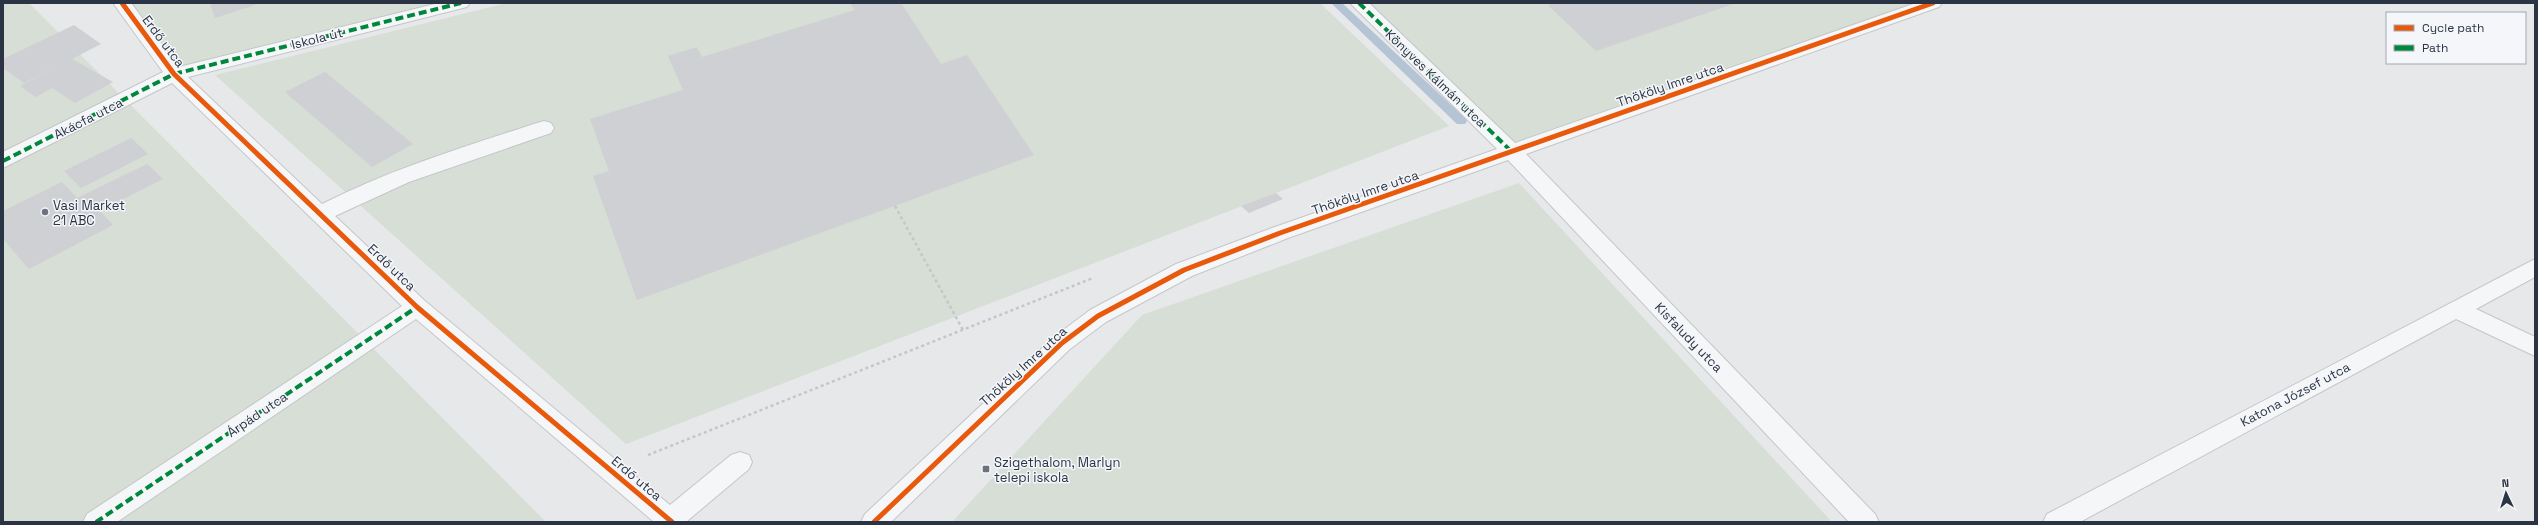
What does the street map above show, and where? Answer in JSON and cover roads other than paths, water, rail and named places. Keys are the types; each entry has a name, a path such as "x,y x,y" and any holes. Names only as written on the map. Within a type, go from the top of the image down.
{"street":[{"name":"Erdő utca","path":"122,3 174,74 417,306 671,521"},
{"name":"Iskola út","path":"174,74 461,3"},
{"name":"Könyves Kálmán utca","path":"1359,3 1512,152"},
{"name":"Thököly Imre utca","path":"874,522 1062,343 1104,312 1136,294 1199,264 1280,233 1933,3"},
{"name":"Akácfa utca","path":"3,161 174,74"},
{"path":"320,214 352,197 428,166 544,128"},
{"name":"Kisfaludy utca","path":"1512,152 1866,522"},
{"name":"Katona József utca","path":"2056,522 2535,267"},
{"name":"Árpád utca","path":"96,522 417,306"},
{"path":"2455,309 2535,347"},
{"path":"671,521 740,462"}],"waterway":[{"path":"1336,3 1461,121"}],"place":[{"name":"Vasi Market 21 ABC","path":"45,212"},
{"name":"Szigethalom, Marlyn telepi iskola","path":"986,469"}]}
